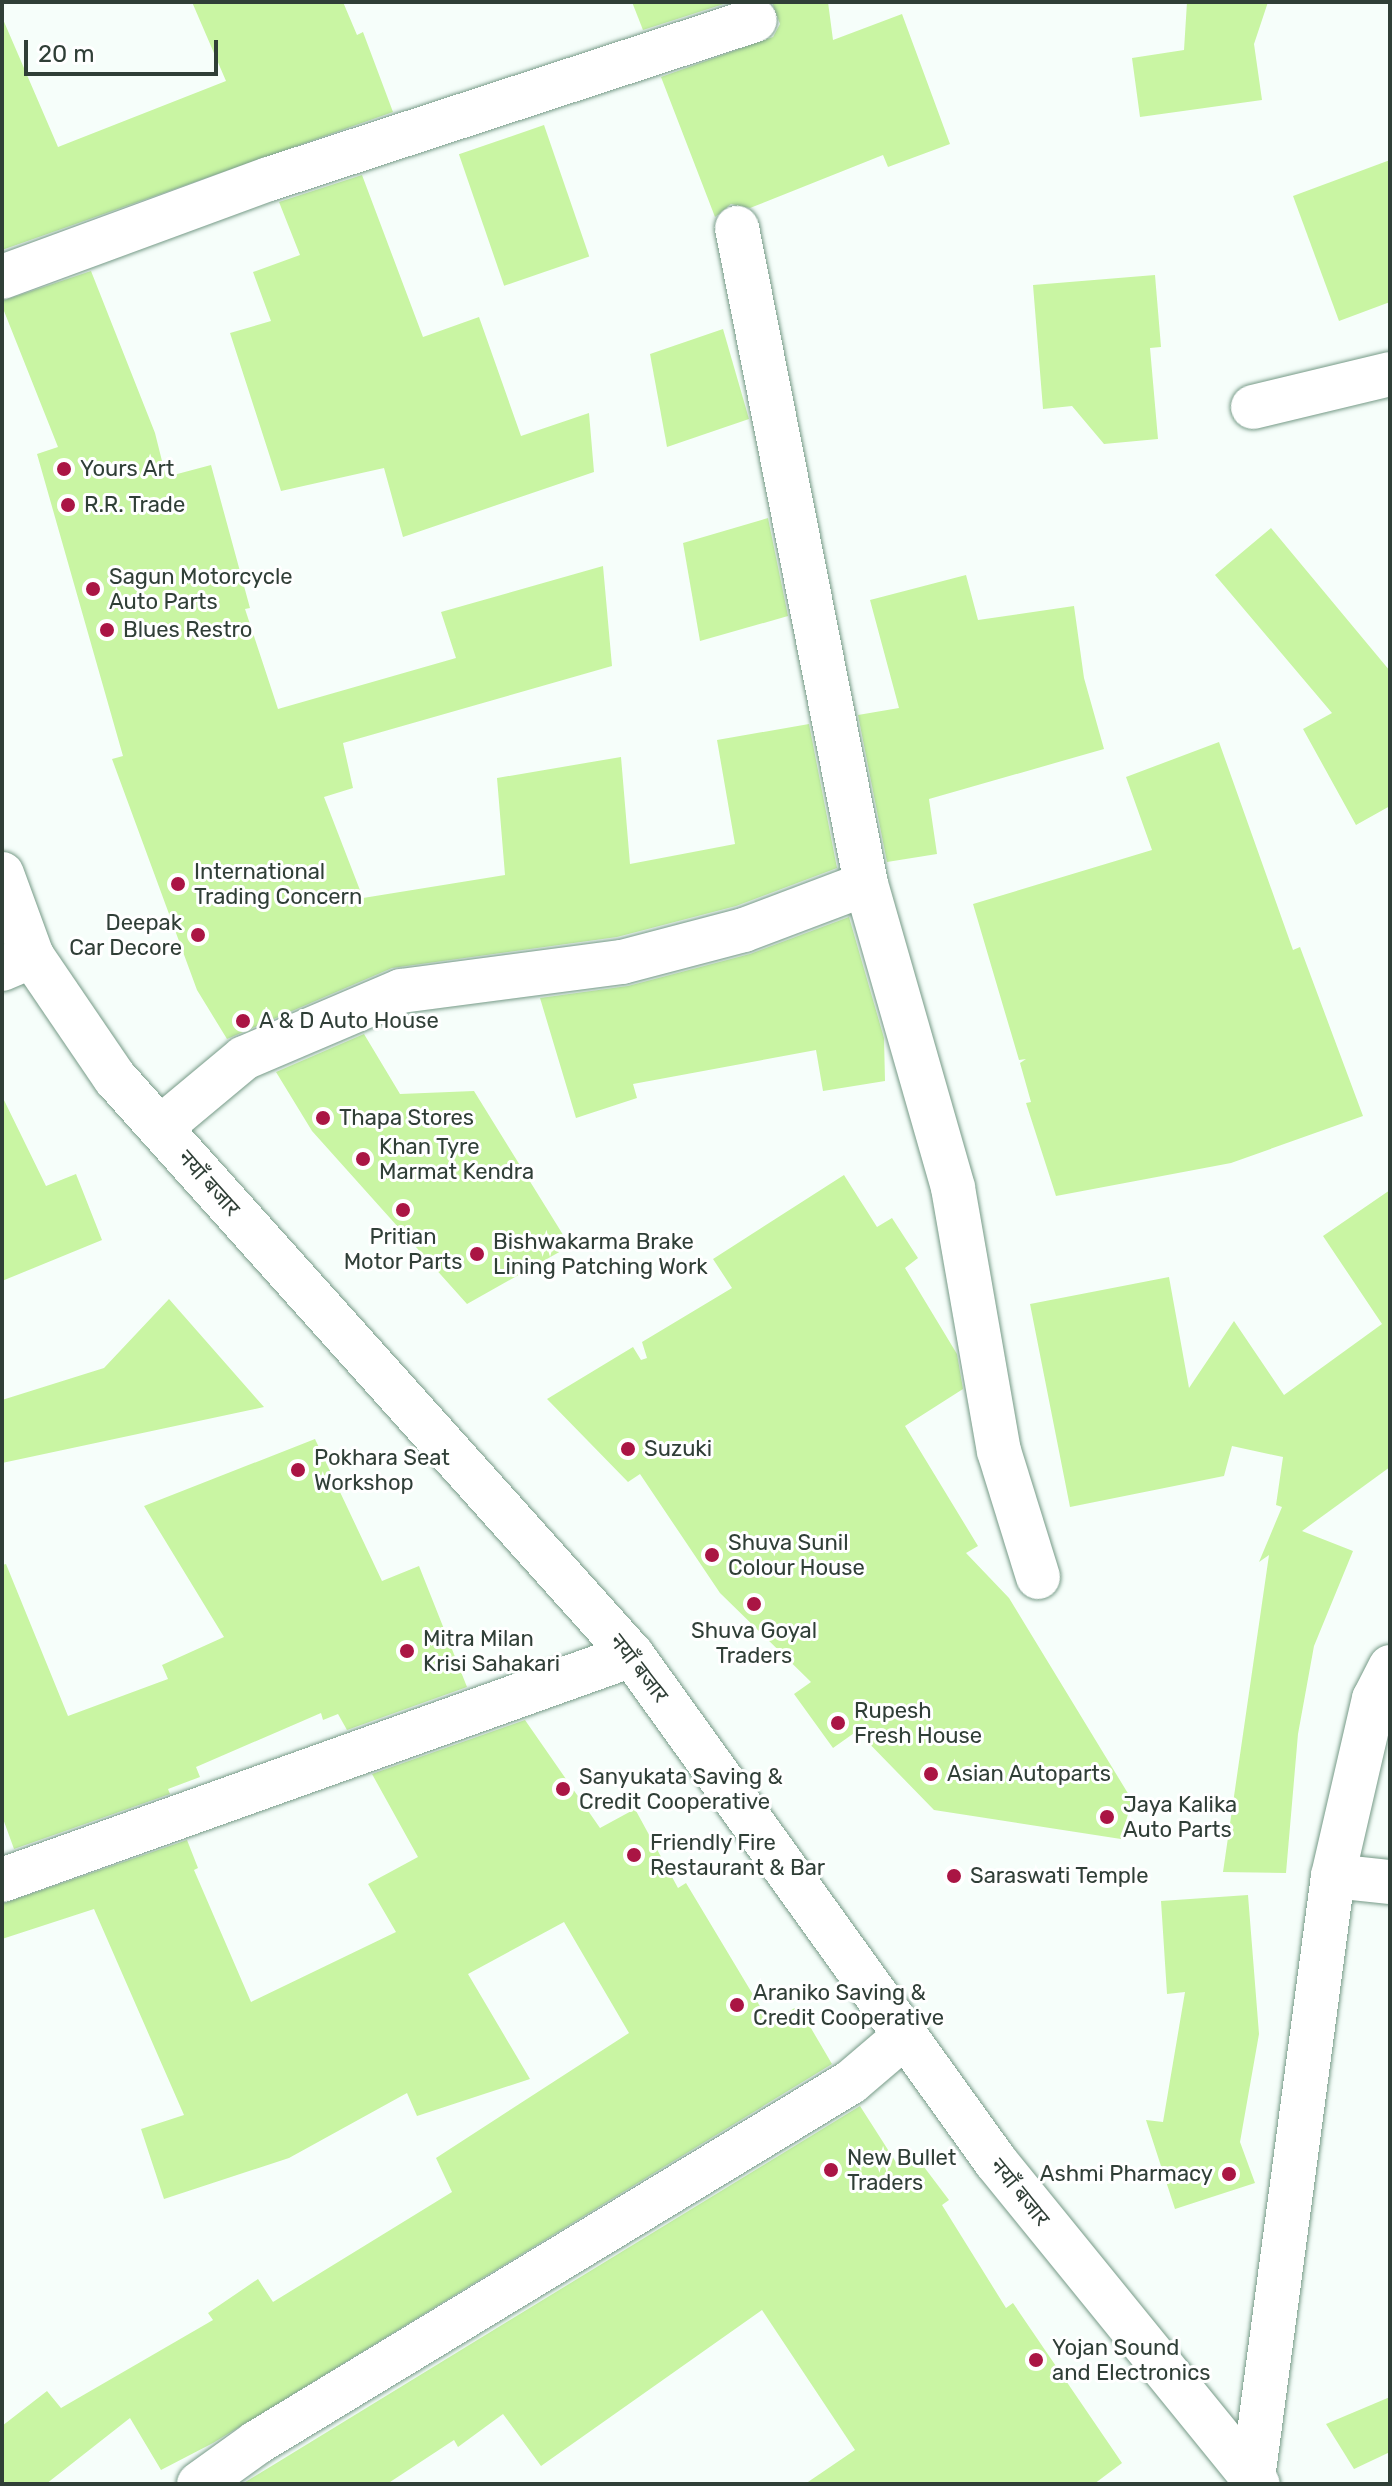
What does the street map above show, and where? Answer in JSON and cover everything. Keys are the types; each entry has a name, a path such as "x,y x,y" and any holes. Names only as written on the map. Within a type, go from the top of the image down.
{"street":[{"path":"2,277 269,179 755,20"},
{"path":"737,228 866,884 953,1188 999,1451 1038,1577"},
{"path":"1253,407 1390,374"},
{"name":"नयाँ बजार","path":"2,874 17,962 160,1128 632,1655 996,2162 1256,2481"},
{"path":"160,1128 244,1058 401,991 622,962 744,930 866,884"},
{"path":"2,1880 632,1655"},
{"path":"1256,2481 1333,1876 1374,1699 1390,1667"},
{"path":"1333,1876 1390,1882"},
{"path":"199,2484 269,2434 851,2082 906,2035"}],"building":[{"path":"192,2 343,2 357,35 363,32 393,112 2,250 2,17 58,147 226,81"},
{"path":"632,2 730,2 643,30"},
{"path":"772,2 828,2 833,40 902,14 950,144 888,167 883,155 750,208 731,204 715,217 661,77 773,37 780,24"},
{"path":"1187,2 1268,2 1254,44 1262,100 1140,117 1132,58 1184,50"},
{"path":"544,125 589,256 504,286 459,154"},
{"path":"1390,160 1390,302 1339,321 1293,196"},
{"path":"362,175 423,337 479,317 521,436 589,413 594,472 403,537 384,468 281,491 230,333 271,321 253,272 300,255 279,202"},
{"path":"91,271 155,433 166,477 211,465 250,608 245,609 278,709 456,658 441,612 603,566 612,666 343,743 353,788 324,797 363,898 505,875 497,778 621,757 630,864 735,844 717,740 809,724 837,868 736,906 617,937 392,968 227,1039 197,990 112,759 123,756 37,454 58,447 2,306 2,301"},
{"path":"1155,275 1161,347 1150,348 1158,439 1104,444 1072,406 1043,409 1033,285"},
{"path":"723,329 749,419 667,447 650,354"},
{"path":"768,518 788,616 700,641 683,543"},
{"path":"1271,528 1390,671 1390,806 1356,825 1303,729 1332,713 1215,575"},
{"path":"966,575 978,620 1074,606 1084,678 1104,749 929,799 937,854 887,862 858,715 899,708 870,600"},
{"path":"1219,742 1293,950 1300,947 1363,1116 1231,1163 1056,1196 1026,1103 1031,1102 1020,1063 1026,1059 1019,1060 973,904 1152,850 1126,777"},
{"path":"849,917 884,1038 885,1081 823,1091 816,1050 633,1084 637,1098 576,1118 540,998 628,986 750,954"},
{"path":"364,1034 400,1094 474,1091 570,1246 467,1304 312,1131 276,1072"},
{"path":"2,1096 46,1186 76,1174 102,1240 2,1281"},
{"path":"844,1175 877,1227 892,1218 918,1258 905,1268 957,1354 963,1389 905,1426 978,1546 966,1553 1009,1598 1132,1800 1121,1839 934,1810 857,1731 833,1748 794,1694 811,1682 720,1593 640,1474 628,1482 547,1399 633,1347 641,1360 647,1358 642,1342 732,1288 713,1259"},
{"path":"1390,1190 1390,1467 1302,1531 1353,1551 1314,1646 1298,1734 1286,1873 1223,1872 1269,1555 1259,1562 1282,1507 1276,1505 1283,1457 1232,1446 1224,1476 1070,1507 1030,1304 1169,1277 1189,1388 1234,1321 1284,1395 1382,1324 1323,1236"},
{"path":"169,1299 264,1407 2,1463 2,1400 104,1368"},
{"path":"315,1439 382,1581 419,1566 467,1687 347,1730 338,1714 323,1720 321,1713 196,1767 200,1777 168,1789 170,1794 14,1849 2,1816 2,1565 6,1564 68,1716 168,1679 162,1665 224,1637 144,1506"},
{"path":"525,1720 600,1828 635,1809 678,1888 686,1883 770,2023 798,2006 832,2064 213,2443 161,2470 130,2418 46,2484 2,2484 2,2426 47,2391 61,2408 213,2320 208,2313 258,2279 273,2302 452,2192 436,2158 629,2033 564,1922 468,1974 530,2079 417,2116 407,2093 289,2158 164,2199 141,2129 184,2115 94,1909 2,1939 2,1904 187,1840 198,1868 194,1870 251,2002 396,1932 368,1884 418,1857 372,1774"},
{"path":"1248,1895 1259,2034 1240,2142 1255,2183 1175,2209 1146,2120 1163,2122 1185,1992 1167,1994 1161,1901"},
{"path":"860,2106 899,2167 915,2155 949,2200 942,2205 1006,2308 1013,2303 1122,2463 1094,2484 805,2484 855,2450 762,2310 541,2466 503,2414 458,2447 454,2440 387,2484 242,2484"},
{"path":"1390,2397 1390,2452 1354,2469 1326,2424"}],"place":[{"name":"Yours Art","path":"64,469"},
{"name":"R.R. Trade","path":"68,505"},
{"name":"Sagun Motorcycle Auto Parts","path":"93,589"},
{"name":"Blues Restro","path":"107,630"},
{"name":"International Trading Concern","path":"178,884"},
{"name":"Deepak Car Decore","path":"198,935"},
{"name":"A & D Auto House","path":"243,1021"},
{"name":"Thapa Stores","path":"323,1118"},
{"name":"Khan Tyre Marmat Kendra","path":"363,1159"},
{"name":"Pritian Motor Parts","path":"403,1210"},
{"name":"Bishwakarma Brake Lining Patching Work","path":"477,1254"},
{"name":"Suzuki","path":"628,1449"},
{"name":"Pokhara Seat Workshop","path":"298,1470"},
{"name":"Shuva Sunil Colour House","path":"712,1555"},
{"name":"Shuva Goyal Traders","path":"754,1604"},
{"name":"Mitra Milan Krisi Sahakari","path":"407,1651"},
{"name":"Rupesh Fresh House","path":"838,1723"},
{"name":"Asian Autoparts","path":"931,1774"},
{"name":"Sanyukata Saving & Credit Cooperative","path":"563,1789"},
{"name":"Jaya Kalika Auto Parts","path":"1107,1817"},
{"name":"Friendly Fire Restaurant & Bar","path":"634,1855"},
{"name":"Saraswati Temple","path":"954,1876"},
{"name":"Araniko Saving & Credit Cooperative","path":"737,2005"},
{"name":"New Bullet Traders","path":"831,2170"},
{"name":"Ashmi Pharmacy","path":"1229,2174"},
{"name":"Yojan Sound and Electronics","path":"1036,2360"}]}
